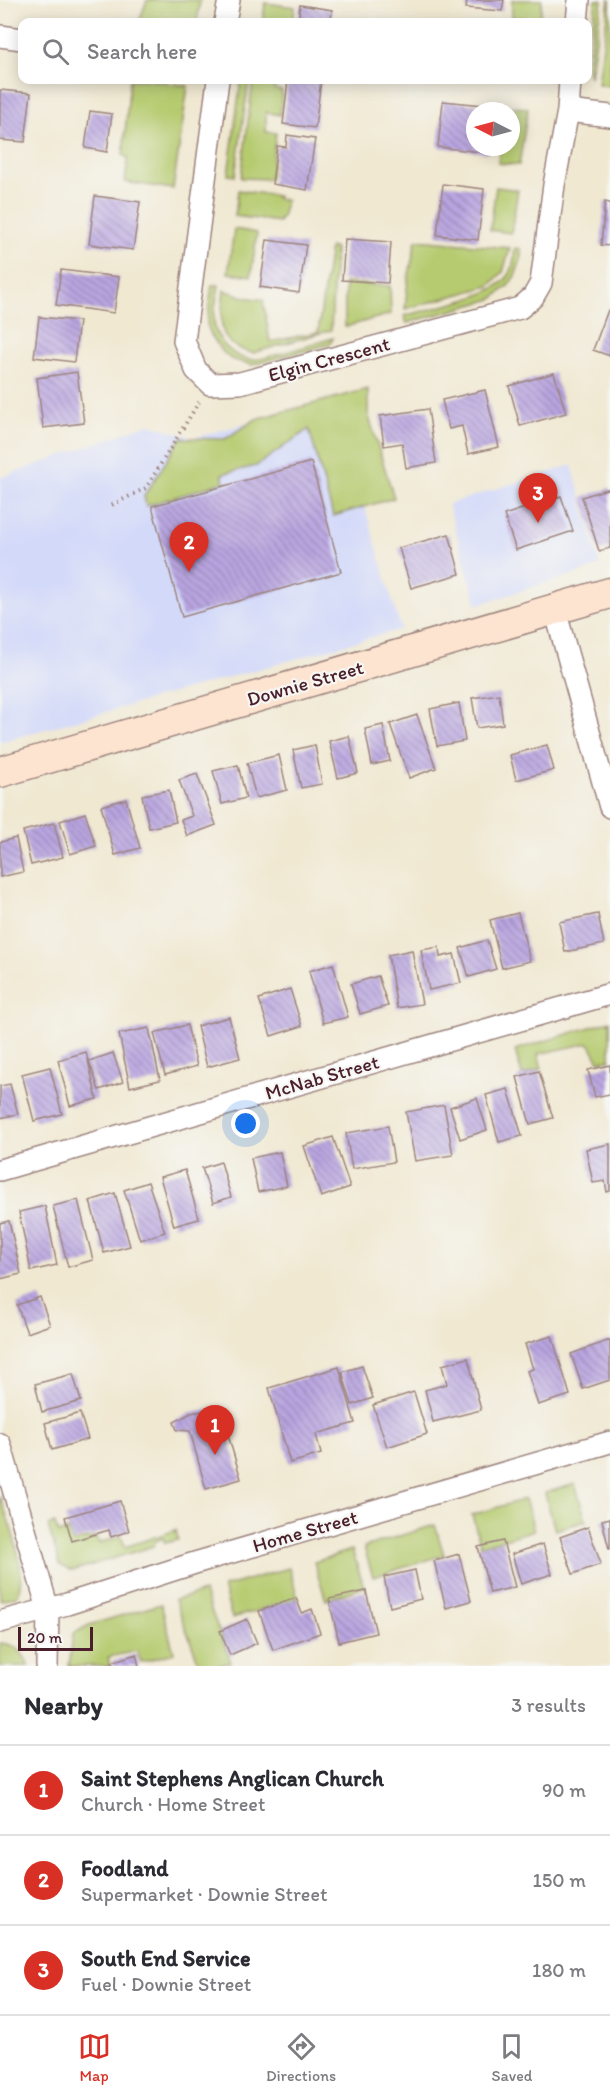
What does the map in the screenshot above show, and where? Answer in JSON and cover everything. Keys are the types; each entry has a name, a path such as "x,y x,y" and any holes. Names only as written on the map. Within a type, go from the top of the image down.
{"main road":[{"name":"Downie Street","path":"0,772 610,593"}],"street":[{"path":"226,18 229,0"},
{"path":"577,18 579,0"},
{"path":"0,36 18,38"},
{"path":"210,384 196,370 184,341 217,84"},
{"name":"Elgin Crescent","path":"210,384 240,383 520,308 533,297 541,283 554,185 568,111 570,84"},
{"path":"568,111 610,116"},
{"path":"555,610 610,807"},
{"name":"McNab Street","path":"0,1170 610,994"},
{"name":"Home Street","path":"0,1622 610,1442"},
{"path":"0,1444 48,1609 47,1666"}],"path":[{"path":"112,505 146,488 210,384"}],"shaded area":[{"path":"333,400 401,629 0,742 0,478 149,424 193,438"},
{"path":"572,465 600,566 477,605 448,504"}],"green space":[{"path":"147,0 200,0 198,18 140,18"},
{"path":"512,0 542,0 540,18 512,17"},
{"path":"596,0 602,0 592,64 592,32"},
{"path":"610,0 610,86 598,84"},
{"path":"265,3 295,7 294,18 263,18"},
{"path":"130,84 188,86 173,189 125,182 128,158 123,155"},
{"path":"240,84 248,84 235,176 228,175"},
{"path":"253,84 274,84 274,89 282,91 280,115 266,112 266,132 276,133 270,179 241,178"},
{"path":"520,108 528,108 519,165 498,163 499,156 520,156"},
{"path":"496,187 518,190 511,233 490,230"},
{"path":"238,190 277,196 277,199 286,200 282,218 279,222 235,216"},
{"path":"234,229 257,233 251,276 228,273"},
{"path":"416,240 510,248 503,272 489,286 405,309"},
{"path":"330,247 335,249 331,330 253,353 232,344 223,330 224,290 244,297 263,300 270,342 318,332"},
{"path":"515,248 521,249 521,259 515,276 508,286 492,299 407,323 404,316 476,296 501,283 511,272"},
{"path":"345,283 390,286 391,314 345,327"},
{"path":"212,285 219,285 214,313 215,329 226,347 237,355 257,360 333,338 330,344 252,365 231,359 221,350 207,324"},
{"path":"368,389 368,414 394,498 333,516 309,429 256,466 222,474 224,482 146,506 144,496 181,438 225,439 256,419"},
{"path":"610,1021 610,1060 599,1061 589,1043 538,1054 542,1069 522,1075 515,1050"},
{"path":"575,1484 586,1521 555,1530 545,1493"},
{"path":"0,1496 16,1546 21,1573 17,1596 0,1600"},
{"path":"525,1499 534,1530 481,1546 472,1515"},
{"path":"54,1523 59,1533 68,1530 73,1542 95,1537 99,1543 121,1536 125,1547 176,1530 178,1540 165,1543 163,1538 154,1542 154,1546 69,1570 60,1565 48,1526"},
{"path":"435,1525 444,1555 373,1577 364,1547"},
{"path":"352,1550 364,1587 326,1600 314,1562"},
{"path":"289,1568 298,1599 232,1618 223,1587"},
{"path":"204,1592 231,1662 217,1666 200,1666 175,1600"},
{"path":"161,1604 174,1653 141,1662 137,1651 108,1657 110,1666 69,1666 73,1634 89,1625"},
{"path":"0,1643 18,1650 29,1666 0,1666"}],"building":[{"path":"467,0 504,0 502,11 466,8"},
{"path":"300,5 332,10 331,18 298,18"},
{"path":"288,84 320,84 315,128 283,124"},
{"path":"0,90 31,93 25,142 0,140"},
{"path":"443,101 466,103 466,150 438,147"},
{"path":"90,111 112,114 107,152 85,148"},
{"path":"287,135 315,139 307,190 272,184 277,146 286,147"},
{"path":"443,184 484,189 478,240 437,235"},
{"path":"95,196 140,202 133,250 89,244"},
{"path":"605,202 610,203 610,246 601,245"},
{"path":"345,239 391,242 388,283 342,280"},
{"path":"267,240 306,245 299,293 260,287"},
{"path":"61,270 119,277 114,313 56,305"},
{"path":"608,310 610,310 610,356 593,350"},
{"path":"39,317 79,321 74,362 34,357"},
{"path":"77,372 84,423 43,428 37,378"},
{"path":"554,373 566,413 520,426 509,386"},
{"path":"485,390 499,447 468,454 462,426 449,429 442,400"},
{"path":"428,409 436,463 406,468 402,443 384,446 380,416"},
{"path":"311,462 341,572 182,617 152,506"},
{"path":"610,488 610,548 599,551 582,497"},
{"path":"561,496 573,531 516,550 504,515"},
{"path":"449,534 460,574 411,588 399,548"},
{"path":"499,694 503,724 477,728 472,698"},
{"path":"459,703 465,741 437,746 430,709"},
{"path":"417,715 436,768 409,778 390,724"},
{"path":"383,725 390,761 372,765 365,729"},
{"path":"349,736 358,773 338,778 329,741"},
{"path":"315,745 322,784 301,788 293,750"},
{"path":"547,745 554,770 516,780 510,755"},
{"path":"279,755 287,790 256,798 247,763"},
{"path":"238,765 246,798 222,804 213,771"},
{"path":"197,774 216,825 187,836 181,820 192,816 179,780"},
{"path":"169,790 176,822 149,828 142,795"},
{"path":"126,799 140,848 115,855 101,806"},
{"path":"85,813 96,846 70,854 60,821"},
{"path":"54,823 63,857 31,865 23,831"},
{"path":"16,838 23,872 0,877 0,842"},
{"path":"518,913 530,961 502,968 490,920"},
{"path":"598,914 604,944 565,952 559,922"},
{"path":"487,940 496,969 469,977 460,948"},
{"path":"439,947 440,957 454,954 461,983 429,990 421,950"},
{"path":"412,950 422,1004 397,1008 388,955"},
{"path":"333,964 348,1017 323,1023 309,971"},
{"path":"378,976 388,1006 360,1014 351,984"},
{"path":"290,989 302,1026 271,1036 259,999"},
{"path":"229,1017 240,1058 207,1067 197,1026"},
{"path":"187,1025 197,1066 165,1075 154,1033"},
{"path":"149,1028 160,1080 130,1087 119,1034"},
{"path":"86,1052 97,1099 70,1106 58,1060"},
{"path":"113,1053 123,1082 99,1090 89,1061"},
{"path":"610,1065 610,1094 595,1097 588,1070"},
{"path":"50,1067 62,1114 34,1121 22,1074"},
{"path":"539,1071 553,1118 530,1124 517,1077"},
{"path":"10,1084 18,1114 0,1118 0,1086"},
{"path":"508,1089 522,1136 499,1142 486,1095"},
{"path":"477,1098 487,1130 460,1139 450,1107"},
{"path":"444,1105 453,1155 415,1161 406,1112"},
{"path":"388,1126 394,1162 352,1169 346,1133"},
{"path":"333,1137 350,1187 321,1197 304,1146"},
{"path":"610,1144 610,1191 607,1192 605,1181 593,1183 586,1149"},
{"path":"280,1152 287,1186 258,1192 251,1158"},
{"path":"221,1162 231,1197 213,1203 202,1168"},
{"path":"185,1170 199,1219 174,1226 160,1177"},
{"path":"148,1182 165,1232 140,1240 124,1190"},
{"path":"115,1193 130,1246 104,1253 90,1201"},
{"path":"78,1200 93,1260 68,1267 53,1206"},
{"path":"45,1206 57,1265 31,1271 19,1212"},
{"path":"9,1221 21,1274 0,1279 0,1223"},
{"path":"40,1297 50,1325 27,1333 17,1305"},
{"path":"552,1336 570,1395 538,1405 527,1371 533,1369 525,1344"},
{"path":"610,1340 610,1380 583,1389 571,1354"},
{"path":"468,1358 481,1410 433,1422 425,1390 447,1384 442,1365"},
{"path":"362,1366 373,1398 352,1405 342,1372"},
{"path":"339,1367 355,1423 316,1434 321,1454 290,1463 269,1388"},
{"path":"73,1374 81,1401 42,1412 35,1384"},
{"path":"414,1392 427,1434 387,1447 373,1405"},
{"path":"220,1408 241,1479 206,1489 190,1431 177,1430 174,1422 191,1413"},
{"path":"80,1413 88,1439 52,1450 45,1423"},
{"path":"120,1501 129,1531 111,1537 109,1530 72,1541 65,1517"},
{"path":"610,1518 610,1549 609,1549 602,1520"},
{"path":"588,1527 601,1564 573,1574 560,1537"},
{"path":"503,1541 515,1587 490,1593 478,1547"},
{"path":"543,1544 552,1574 521,1584 512,1554"},
{"path":"459,1554 471,1601 446,1608 434,1561"},
{"path":"415,1570 421,1599 390,1607 384,1577"},
{"path":"366,1591 376,1633 339,1642 329,1599"},
{"path":"296,1598 302,1613 312,1609 320,1633 273,1650 259,1611"},
{"path":"247,1619 257,1643 230,1655 220,1631"},
{"path":"136,1654 139,1666 113,1666 112,1662"}],"place":[{"name":"South End Service","path":"538,523"},
{"name":"Foodland","path":"189,572"},
{"name":"Saint Stephens Anglican Church","path":"215,1455"}]}
